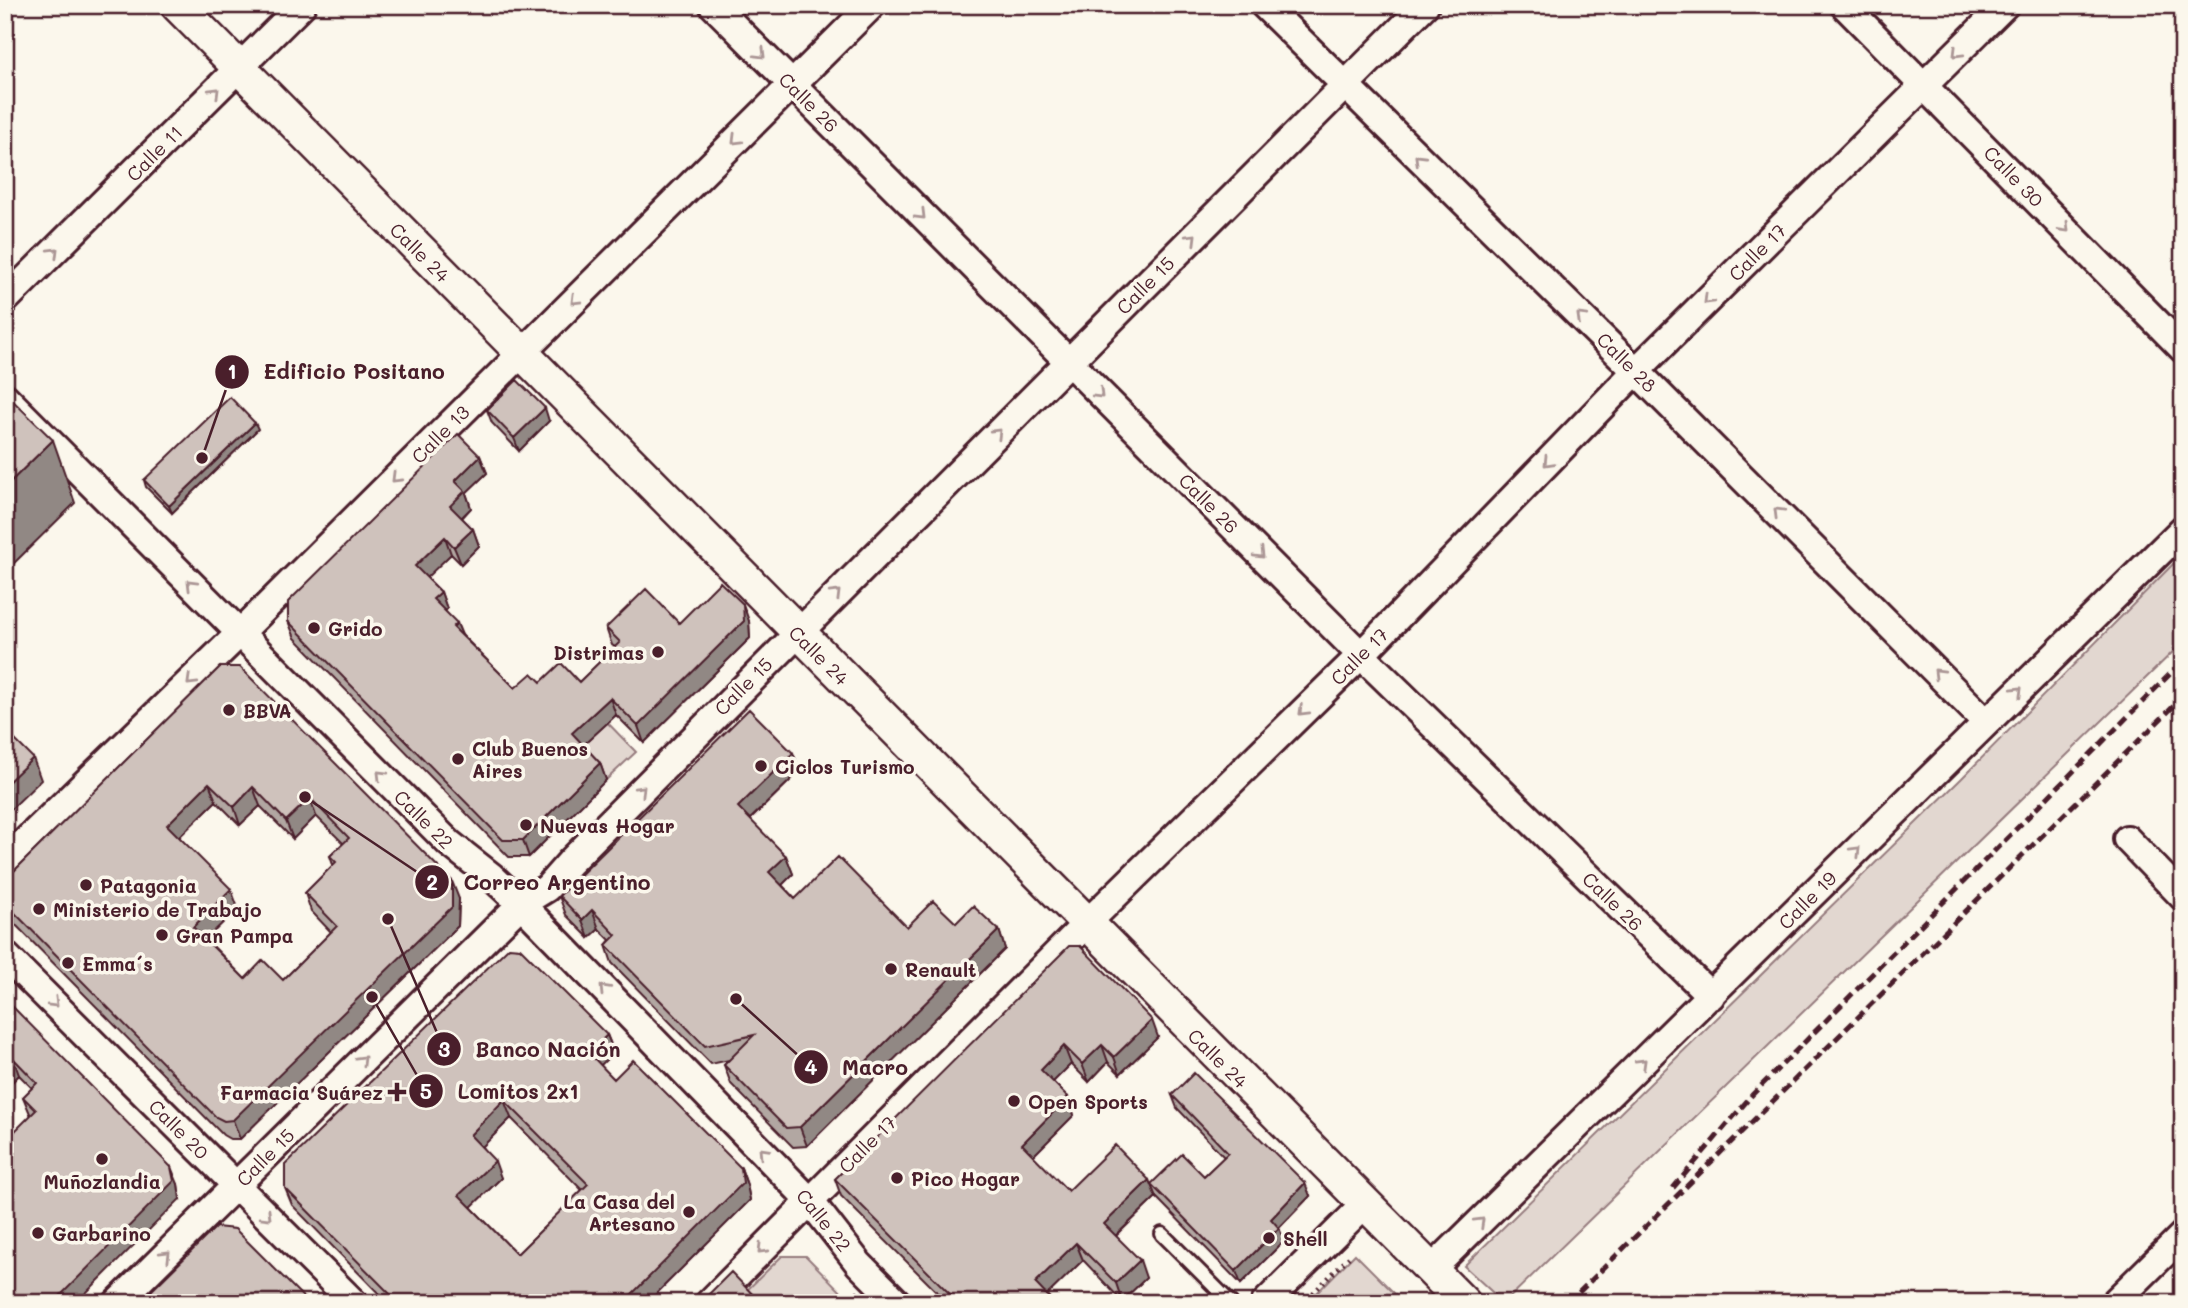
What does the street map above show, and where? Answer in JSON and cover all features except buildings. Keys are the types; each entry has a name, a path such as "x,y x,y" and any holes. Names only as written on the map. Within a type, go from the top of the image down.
{"street":[{"name":"Calle 24","path":"177,5 1464,1303"},
{"name":"Calle 11","path":"5,300 302,5"},
{"name":"Calle 26","path":"713,5 1361,655 1711,996"},
{"name":"Calle 13","path":"5,861 240,633 872,5"},
{"name":"Calle 28","path":"1264,5 1636,371 1986,722"},
{"name":"Calle 15","path":"117,1303 521,904 547,888 797,632 1426,5"},
{"name":"Calle 30","path":"1844,5 2183,348"},
{"name":"Calle 17","path":"709,1303 1086,924 1361,655 1636,371 2005,5"},
{"name":"Calle 22","path":"5,397 449,844 491,876 521,904 810,1201 859,1264 898,1303"},
{"name":"Calle 19","path":"1431,1270 2183,529"},
{"path":"2127,839 2183,897"},
{"name":"Calle 20","path":"5,955 354,1303"},
{"path":"1265,1303 1364,1205"},
{"path":"2114,1303 2183,1235"}],"lane":[{"path":"1162,1234 1231,1303"}],"path":[{"path":"1303,1303 1352,1254"}],"shaded area":[{"path":"2183,554 2183,642 1504,1303 1464,1266 1961,779"},
{"path":"601,716 636,752 606,780 578,750 592,737"},
{"path":"1355,1254 1404,1303 1307,1303"},
{"path":"782,1256 806,1256 852,1303 745,1303 740,1297"}],"railway":[{"path":"1673,1188 1752,1095 2183,661"},
{"path":"1568,1303 2183,697"}],"place":[{"name":"Edificio Positano","path":"202,458"},
{"name":"Grido","path":"314,628"},
{"name":"Distrimas","path":"658,652"},
{"name":"BBVA","path":"229,710"},
{"name":"Club Buenos Aires","path":"458,759"},
{"name":"Ciclos Turismo","path":"761,766"},
{"name":"Correo Argentino","path":"305,797"},
{"name":"Nuevas Hogar","path":"526,825"},
{"name":"Patagonia","path":"86,885"},
{"name":"Ministerio de Trabajo","path":"39,909"},
{"name":"Banco Nación","path":"388,919"},
{"name":"Gran Pampa","path":"162,935"},
{"name":"Emma´s","path":"68,963"},
{"name":"Renault","path":"891,969"},
{"name":"Lomitos 2x1","path":"372,997"},
{"name":"Macro","path":"736,999"},
{"name":"Farmacia Suárez","path":"397,1092"},
{"name":"Open Sports","path":"1014,1101"},
{"name":"Muñozlandia","path":"102,1159"},
{"name":"Pico Hogar","path":"897,1178"},
{"name":"La Casa del Artesano","path":"689,1212"},
{"name":"Garbarino","path":"38,1233"},
{"name":"Shell","path":"1269,1238"}]}
